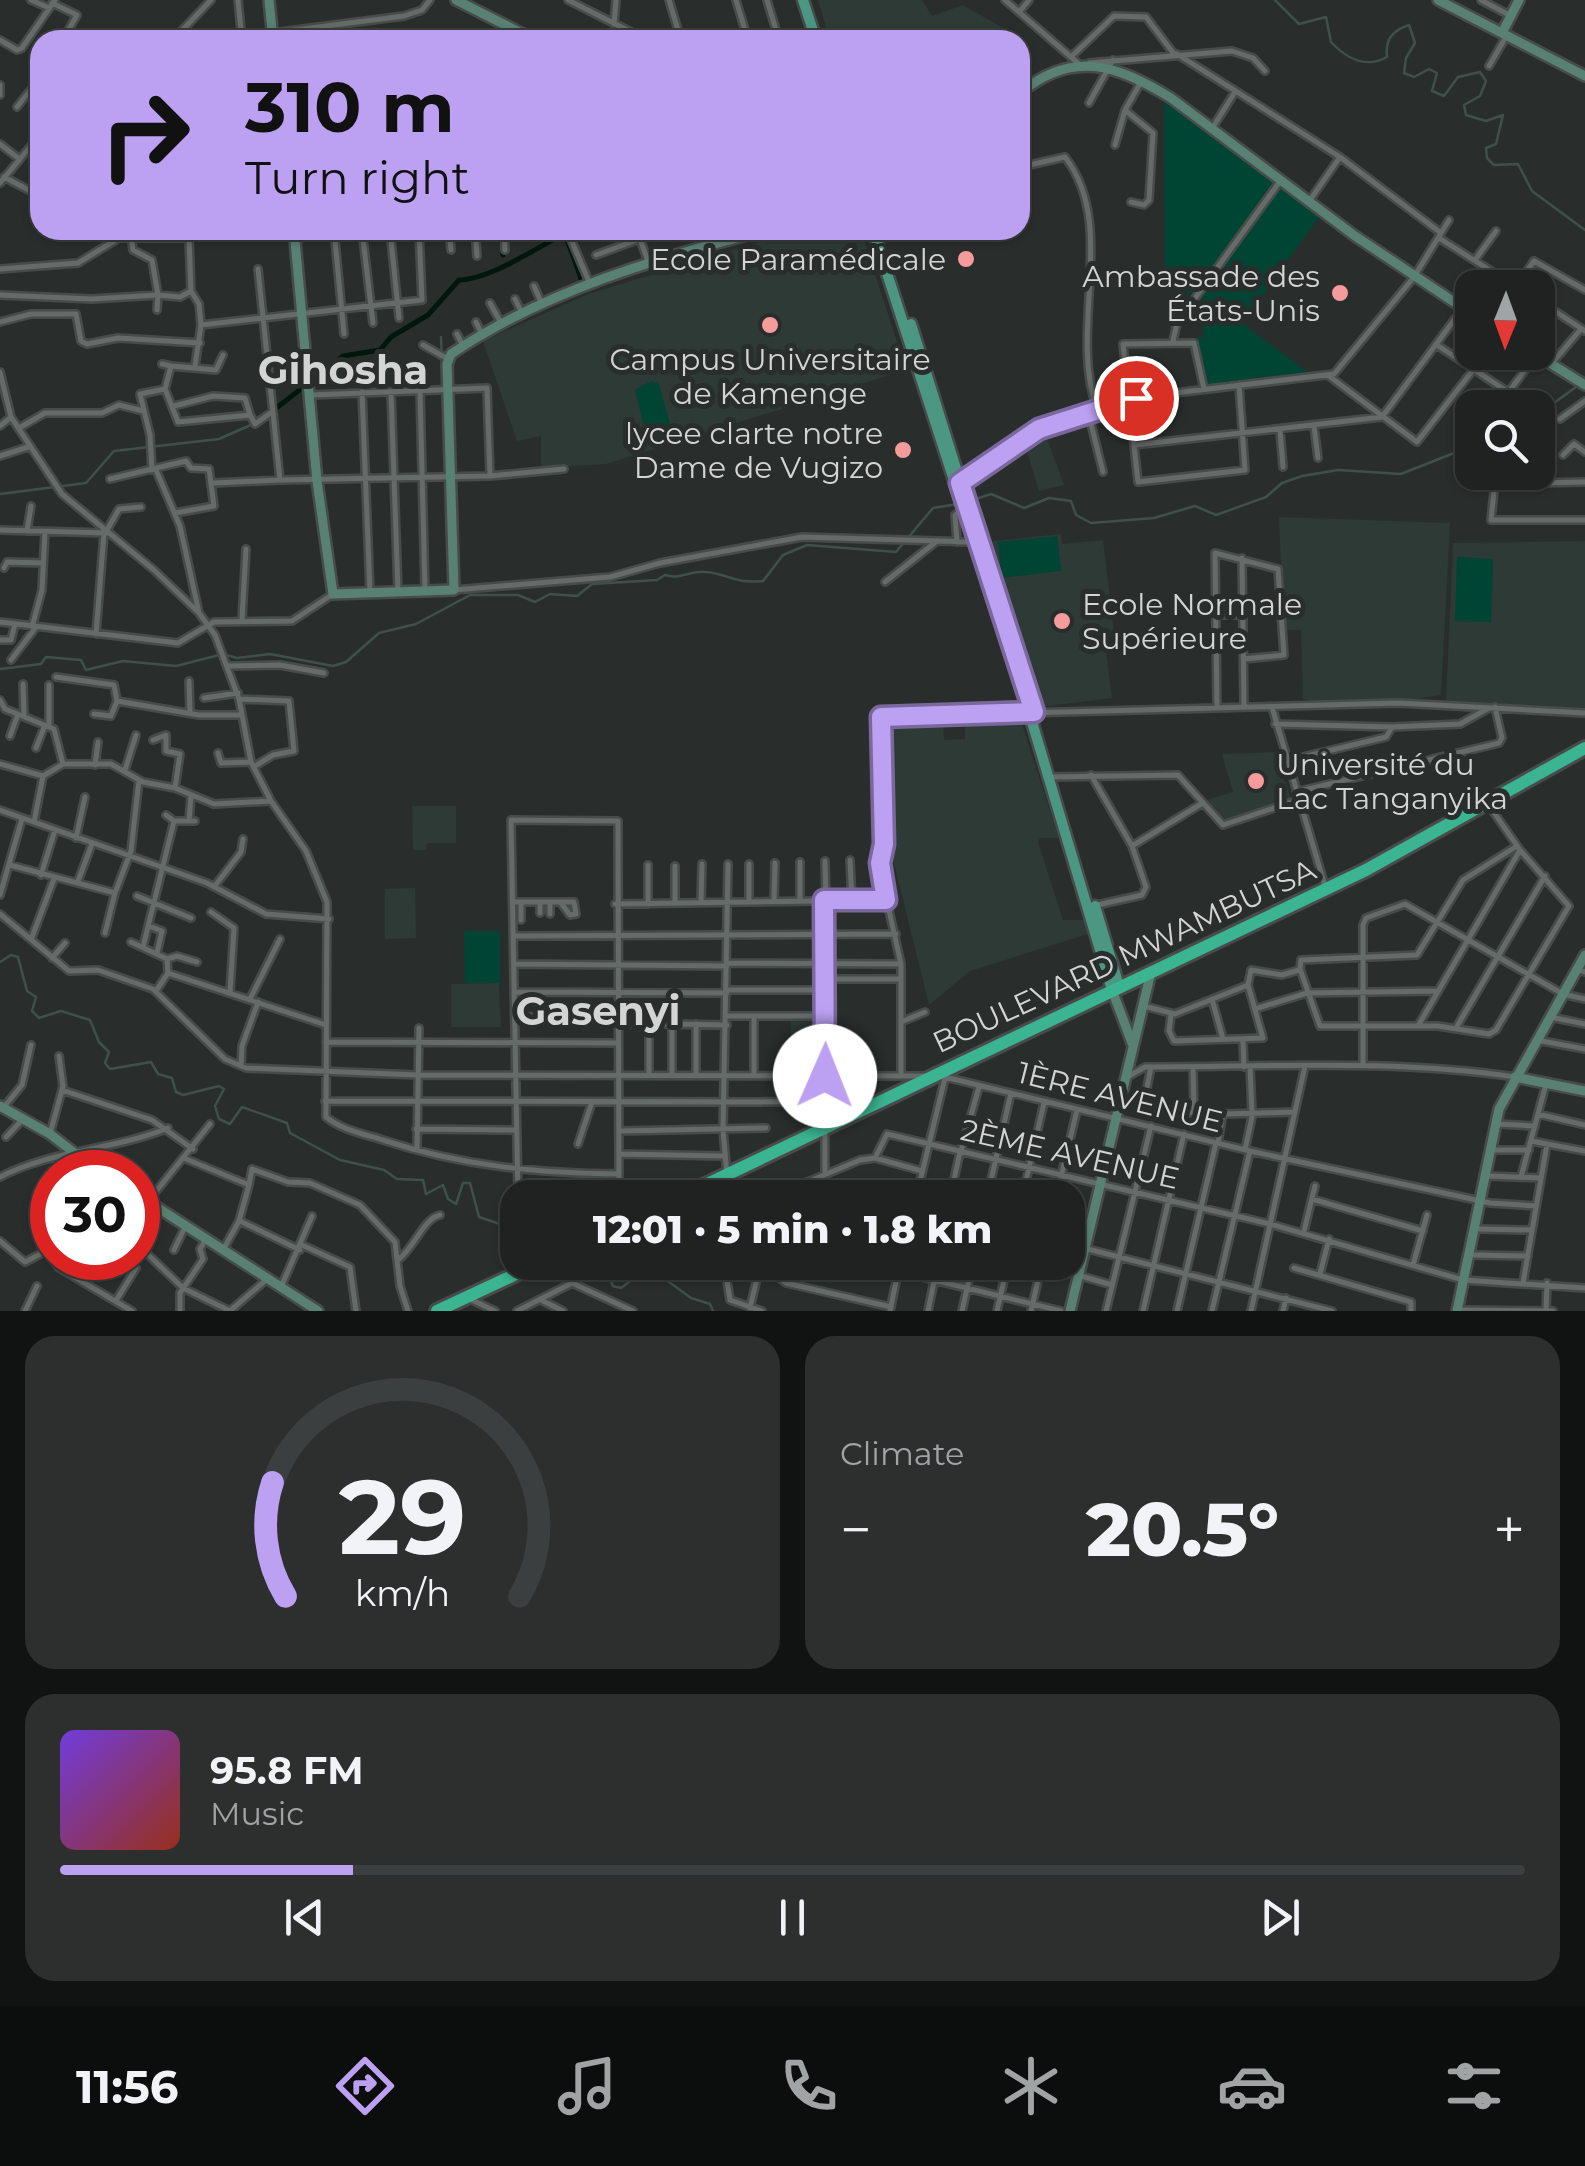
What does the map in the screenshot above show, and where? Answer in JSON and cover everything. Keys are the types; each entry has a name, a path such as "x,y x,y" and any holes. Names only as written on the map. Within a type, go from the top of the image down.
{"highway":[{"name":"BOULEVARD MWAMBUTSA","path":"717,1180 1326,889 1585,748"},
{"path":"437,1311 503,1280"}],"main road":[{"path":"806,0 816,30"},
{"path":"879,240 1032,712 1115,988"},
{"path":"1070,837 1095,906 1115,988"}],"street":[{"path":"30,0 76,14 68,30"},
{"path":"182,30 211,0"},
{"path":"238,0 241,30"},
{"path":"268,0 271,30"},
{"path":"312,30 404,16 422,10 430,0"},
{"path":"456,0 514,30"},
{"path":"614,24 616,0"},
{"path":"669,0 678,30"},
{"path":"736,0 745,30"},
{"path":"766,0 776,30"},
{"path":"1004,0 1079,61"},
{"path":"1020,11 1029,0"},
{"path":"1438,0 1585,76"},
{"path":"1480,0 1511,16"},
{"path":"1489,66 1519,0"},
{"path":"572,1 626,30"},
{"path":"34,30 52,4"},
{"path":"1079,61 1113,16 1146,17 1176,54 1340,158 1490,270"},
{"path":"0,40 17,50 30,36"},
{"path":"1030,85 1079,61 1112,65 1176,54 1240,52 1265,70"},
{"path":"1112,65 1212,128 1455,303"},
{"path":"1088,103 1112,65"},
{"path":"1115,145 1125,110 1141,82"},
{"path":"0,85 0,95"},
{"path":"17,107 30,91"},
{"path":"1212,128 1235,92"},
{"path":"1125,110 1153,135 1149,201 1131,202"},
{"path":"0,144 18,158"},
{"path":"30,145 2,180 30,192"},
{"path":"1030,165 1065,156 1077,182 1094,245 1086,302 1088,374 1097,409"},
{"path":"1309,201 1340,158"},
{"path":"1173,342 1177,322 1281,180"},
{"path":"957,542 955,517 959,493 975,471 1039,429 1128,400 1329,376 1348,363 1414,276 1449,220"},
{"path":"1475,260 1496,231"},
{"path":"0,269 78,263 115,240"},
{"path":"132,240 133,250 152,260 157,310"},
{"path":"189,240 191,291 198,304 201,325 195,366"},
{"path":"296,240 317,482 333,594"},
{"path":"335,240 344,334"},
{"path":"365,240 373,323"},
{"path":"391,240 399,318"},
{"path":"201,325 424,297 420,240"},
{"path":"450,240 451,250"},
{"path":"476,240 477,256"},
{"path":"504,240 505,250"},
{"path":"571,240 591,286"},
{"path":"596,255 637,240"},
{"path":"640,240 649,265"},
{"path":"448,359 482,334 542,304 649,265 734,240"},
{"path":"1528,270 1534,262 1549,270"},
{"path":"258,269 280,480"},
{"path":"1555,274 1585,290"},
{"path":"534,286 542,304"},
{"path":"0,295 92,299 180,297 191,291"},
{"path":"515,298 522,313"},
{"path":"490,302 502,323"},
{"path":"1555,311 1583,330 1555,361"},
{"path":"0,322 31,314 76,314 82,340 87,344 118,338 200,343"},
{"path":"476,322 482,334"},
{"path":"1134,445 1382,416 1455,325"},
{"path":"457,334 463,346"},
{"path":"1204,390 1195,344 1123,344 1140,482 1246,469 1239,386"},
{"path":"423,345 448,359"},
{"path":"1437,345 1455,358"},
{"path":"162,364 216,370 223,356"},
{"path":"448,359 454,590"},
{"path":"170,366 165,389 178,422 250,415"},
{"path":"1555,367 1585,385"},
{"path":"1329,376 1420,441 1473,370 1505,390"},
{"path":"0,372 10,417 69,502 199,613 208,623 228,666 252,764 271,801 306,851 324,893 329,918 326,1117 416,1150 517,1171 619,1174"},
{"path":"165,389 141,393 143,411 154,470 175,514 199,613"},
{"path":"312,395 488,389 490,476"},
{"path":"420,390 426,590"},
{"path":"362,392 370,592"},
{"path":"391,392 398,591"},
{"path":"174,406 227,396 245,398 255,424 272,412"},
{"path":"1560,419 1585,401"},
{"path":"18,429 44,413 102,413 119,404 143,411"},
{"path":"1088,412 1102,472"},
{"path":"0,426 10,417"},
{"path":"1314,426 1318,458"},
{"path":"1280,430 1284,467"},
{"path":"1563,455 1574,444 1585,452"},
{"path":"0,456 28,448"},
{"path":"110,478 186,462 192,468 209,469 211,509 175,514"},
{"path":"212,483 394,480 564,470"},
{"path":"1555,483 1585,482"},
{"path":"1493,490 1490,515 1493,522 1585,520"},
{"path":"27,531 31,506"},
{"path":"96,634 106,532 119,509 141,507"},
{"path":"0,530 106,532"},
{"path":"12,660 34,627 45,532"},
{"path":"0,622 178,642 208,623 242,619 286,623 333,594 610,578 660,563 795,538 974,542"},
{"path":"885,582 937,540"},
{"path":"242,619 246,549"},
{"path":"1216,708 1214,553 1278,568 1285,652 1279,658 1244,660"},
{"path":"1242,558 1244,707"},
{"path":"4,568 8,562 43,563"},
{"path":"1214,615 1242,615"},
{"path":"0,640 11,640 15,624"},
{"path":"228,666 280,665 324,673"},
{"path":"56,678 114,685 117,701 111,716 94,714"},
{"path":"189,681 190,713"},
{"path":"10,736 21,715 23,684"},
{"path":"36,748 46,725 49,685"},
{"path":"204,698 289,700 294,751 252,764 220,763 218,753"},
{"path":"0,700 2,708 46,725 57,734 62,764"},
{"path":"117,701 190,713 242,715"},
{"path":"901,1075 902,964 886,900 881,854 881,717 1244,707 1492,707 1585,713"},
{"path":"1272,707 1326,889"},
{"path":"1275,724 1460,724 1492,707"},
{"path":"1051,777 1178,775 1224,825 1297,796 1499,743 1502,738 1492,707"},
{"path":"1286,760 1386,737 1392,727"},
{"path":"126,770 136,735"},
{"path":"153,740 166,735 166,751 180,754 176,788"},
{"path":"95,765 98,742"},
{"path":"0,764 43,776"},
{"path":"34,822 43,776 62,764 112,764 139,780 224,805 271,801"},
{"path":"1091,775 1132,846 1145,894 1095,906"},
{"path":"105,934 129,857 139,780"},
{"path":"166,816 174,821 192,821 191,796"},
{"path":"76,838 84,797"},
{"path":"1486,802 1569,906 1492,1033 1418,1026 1320,1026 1300,970 1305,958 1417,955 1463,880 1519,848"},
{"path":"1132,846 1201,804"},
{"path":"0,810 214,886 266,914 329,918"},
{"path":"0,895 22,818"},
{"path":"517,1180 511,820 618,821 615,934 619,1180"},
{"path":"143,948 174,821"},
{"path":"41,875 55,830"},
{"path":"214,886 241,852 243,839"},
{"path":"78,882 92,844"},
{"path":"1418,1026 1519,848"},
{"path":"850,860 852,900"},
{"path":"825,1173 826,861"},
{"path":"774,901 775,862"},
{"path":"800,862 800,900"},
{"path":"701,902 702,864"},
{"path":"723,1180 728,864"},
{"path":"749,864 749,901"},
{"path":"10,865 115,893"},
{"path":"648,865 648,904"},
{"path":"674,903 675,866"},
{"path":"1456,1028 1545,876"},
{"path":"31,938 54,879"},
{"path":"137,896 156,900 192,918"},
{"path":"615,904 886,900"},
{"path":"512,902 560,902"},
{"path":"521,902 521,920"},
{"path":"540,902 540,913"},
{"path":"550,902 550,914"},
{"path":"1363,1064 1364,921 1396,904 1405,904 1565,995 1585,999"},
{"path":"211,912 234,928 230,992"},
{"path":"0,914 69,971 98,970 156,991 225,1059 241,1067 242,1046 254,1001 280,939"},
{"path":"149,926 162,931 157,954"},
{"path":"513,936 896,934"},
{"path":"131,942 167,959 177,956 197,962"},
{"path":"52,958 66,943"},
{"path":"1547,1283 1550,1310 1461,1310 1494,1120 1585,955"},
{"path":"156,991 168,973 167,959"},
{"path":"514,964 902,964"},
{"path":"1171,1015 1169,1031 1174,1041 1244,1041 1265,1036 1248,984 1250,970 1282,974 1300,970"},
{"path":"1466,1280 1499,1124 1518,1078 1565,995 1584,970"},
{"path":"1085,1252 1151,972"},
{"path":"168,973 326,1025"},
{"path":"826,979 901,979"},
{"path":"1143,1006 1171,1015 1248,984"},
{"path":"1115,988 1132,1050 1148,1068 1146,1100 1194,1112 1295,1112"},
{"path":"514,992 826,990"},
{"path":"1258,1008 1307,993 1438,992"},
{"path":"1212,999 1223,1041"},
{"path":"901,1022 925,1012"},
{"path":"726,1016 826,1016"},
{"path":"754,1016 754,1075"},
{"path":"516,1017 726,1024"},
{"path":"1555,1018 1585,1024"},
{"path":"648,1074 649,1023"},
{"path":"672,1024 672,1074"},
{"path":"696,1024 696,1074"},
{"path":"416,1150 420,1028"},
{"path":"1212,1311 1248,1151 1252,1112 1244,1041"},
{"path":"1542,1041 1585,1049"},
{"path":"325,1042 618,1044"},
{"path":"31,1045 22,1085 2,1107 50,1134 69,1150"},
{"path":"50,1134 62,1090 59,1056"},
{"path":"1129,1076 1148,1068 1363,1064 1446,1067 1585,1091"},
{"path":"1251,1311 1305,1066"},
{"name":"1ÈRE AVENUE","path":"241,1067 418,1076 938,1075 1248,1151 1481,1201 1536,1206"},
{"path":"1192,1067 1194,1112"},
{"path":"920,1180 938,1075"},
{"path":"1521,1177 1546,1084"},
{"path":"954,1180 979,1086"},
{"path":"62,1090 168,1128 193,1149"},
{"path":"991,1180 1011,1093"},
{"path":"325,1100 825,1102"},
{"path":"578,1144 592,1102"},
{"path":"1025,1180 1044,1102"},
{"path":"1060,1180 1077,1110"},
{"path":"1177,1311 1223,1112"},
{"path":"1538,1114 1585,1125"},
{"path":"6,1136 23,1119"},
{"path":"160,1185 186,1158 210,1124"},
{"path":"1499,1124 1535,1126"},
{"path":"1106,1311 1151,1126"},
{"path":"94,1150 125,1144 168,1128"},
{"path":"416,1128 516,1130"},
{"path":"620,1130 766,1128"},
{"name":"2ÈME AVENUE","path":"875,1158 884,1134 1303,1232 1466,1280 1585,1288"},
{"path":"1143,1311 1184,1134"},
{"path":"1531,1141 1585,1151"},
{"path":"1523,1283 1547,1144"},
{"path":"1494,1150 1528,1150"},
{"path":"619,1154 724,1156"},
{"path":"186,1158 250,1185"},
{"path":"809,1180 875,1158 922,1171"},
{"path":"0,1177 30,1168"},
{"path":"224,1250 239,1221 252,1169 288,1182 310,1183 360,1205 395,1242 408,1311"},
{"path":"1489,1176 1541,1178"},
{"path":"1303,1232 1316,1186"},
{"path":"1312,1199 1422,1231"},
{"path":"160,1209 318,1311"},
{"path":"398,1260 414,1246 427,1220 440,1214"},
{"path":"1412,1266 1428,1215"},
{"path":"280,1289 312,1216"},
{"path":"239,1221 350,1268 356,1311"},
{"path":"174,1250 186,1226"},
{"path":"1479,1229 1532,1230"},
{"path":"180,1311 183,1288 204,1258 200,1249 206,1238"},
{"path":"1320,1274 1329,1239"},
{"path":"0,1241 25,1262 46,1250 60,1268 129,1310"},
{"path":"1086,1248 1332,1311"},
{"path":"1474,1254 1528,1256"},
{"path":"160,1266 183,1288 231,1311 266,1280"},
{"path":"1294,1268 1412,1302 1412,1311"},
{"path":"1085,1278 1112,1285"},
{"path":"116,1300 128,1280"},
{"path":"728,1280 733,1304 762,1311"},
{"path":"750,1308 756,1280"},
{"path":"786,1280 891,1309 897,1280"},
{"path":"930,1280 1032,1308 1061,1311"},
{"path":"962,1311 969,1280"},
{"path":"998,1311 1004,1280"},
{"path":"1032,1308 1038,1280"},
{"path":"1070,1311 1078,1280"},
{"path":"928,1311 935,1281"},
{"path":"517,1311 572,1283 633,1311"},
{"path":"25,1311 37,1286"},
{"path":"466,1297 495,1311"},
{"path":"1282,1311 1286,1298"},
{"path":"542,1300 563,1311"}],"shaded area":[{"path":"818,0 922,0 932,16 963,5 1007,30 827,30"},
{"path":"766,240 864,240 906,370 606,464 541,468 541,436 517,441 483,341 588,294"},
{"path":"1045,433 1064,485 1039,491 1025,445"},
{"path":"1279,517 1450,523 1441,695 1398,702 1327,704 1303,699 1301,630 1284,630"},
{"name":"Ecole Normale Supérieure","path":"1061,534 1062,544 1103,540 1114,633 1104,635 1112,698 1040,707 986,542"},
{"path":"1585,541 1585,712 1446,701 1453,543"},
{"path":"1020,718 1059,838 1040,838 1038,842 1063,920 1086,920 1088,934 970,971 929,1005 890,847 883,723 943,721 944,740 965,739 965,720"},
{"name":"Université du Lac Tanganyika","path":"1276,752 1292,803 1227,825 1203,801 1233,792 1222,754"},
{"path":"412,806 456,806 456,843 427,843 426,850 413,850"},
{"path":"415,888 416,938 385,939 385,889"},
{"path":"499,983 501,1027 451,1027 451,984"},
{"path":"791,1018 824,1018 824,1072 791,1072"}],"green space":[{"path":"1164,101 1320,216 1242,323 1309,373 1202,388 1192,338 1203,338 1203,295 1165,291"},
{"path":"651,381 659,384 671,429 658,439 646,435 635,390"},
{"path":"1057,536 1061,571 1002,578 998,542"},
{"path":"1457,557 1493,559 1491,622 1455,621"},
{"path":"464,931 500,931 500,983 465,983"}],"waterway":[{"path":"1275,0 1299,24 1326,17 1331,42 1343,53 1364,62 1387,57 1391,36 1409,25 1415,43 1406,58 1404,73 1414,77 1429,69 1437,73 1432,91 1444,96 1458,77 1480,72 1486,81 1480,96 1464,105 1466,115 1486,121 1503,115 1496,144 1486,148 1487,158 1494,165 1518,164 1532,191 1585,230"},
{"path":"502,240 503,255"},
{"path":"270,413 343,356 380,350 391,337 428,315 459,280 501,268 553,240"},
{"path":"565,240 583,284"},
{"path":"500,320 519,310"},
{"path":"441,337 443,385"},
{"path":"1555,402 1580,384"},
{"path":"0,494 86,483 114,451 219,439 253,424"},
{"path":"973,500 991,494 1024,508 1049,498 1071,501 1076,515 1091,523 1154,518 1195,506 1216,515 1266,497 1282,483 1302,476 1338,470 1401,474 1455,453"},
{"path":"0,669 41,664 46,657 81,660 86,670 123,661 176,666 223,654 237,658 270,654 333,666 346,662 379,633 416,624 470,595 518,595 535,602 550,594 577,596 592,584 657,580 665,575 701,572 763,581 783,555 807,545 896,552 933,508 958,504"},
{"path":"0,962 11,955 18,957 27,991 36,997 32,1011 39,1018 61,1011 90,1020 99,1042 109,1052 105,1063 110,1069 151,1062 158,1074 172,1078 176,1092 183,1095 219,1086 224,1089 215,1106 219,1119 230,1124 242,1107 287,1123 290,1133 340,1160 384,1170 397,1179 423,1180 426,1194 443,1185 448,1199 456,1204 463,1183 470,1183 479,1217 500,1224"},
{"path":"1235,1150 1281,1161"},
{"path":"610,1280 613,1286 621,1288 632,1280"},
{"path":"666,1280 691,1298 710,1304 713,1311"}],"place":[{"name":"Ecole Paramédicale","path":"966,259"},
{"name":"Ambassade des États-Unis","path":"1340,293"},
{"name":"Campus Universitaire de Kamenge","path":"770,325"},
{"name":"lycee clarte notre Dame de Vugizo","path":"903,450"},
{"name":"Ecole Normale Supérieure","path":"1062,621"},
{"name":"Université du Lac Tanganyika","path":"1256,781"}],"district":[{"name":"Gihosha","path":"343,369"},
{"name":"Gasenyi","path":"598,1010"}],"route":[{"path":"825,1076 824,900 886,900 880,863 884,849 881,717 1034,712 960,483 1039,429 1136,398"}]}
